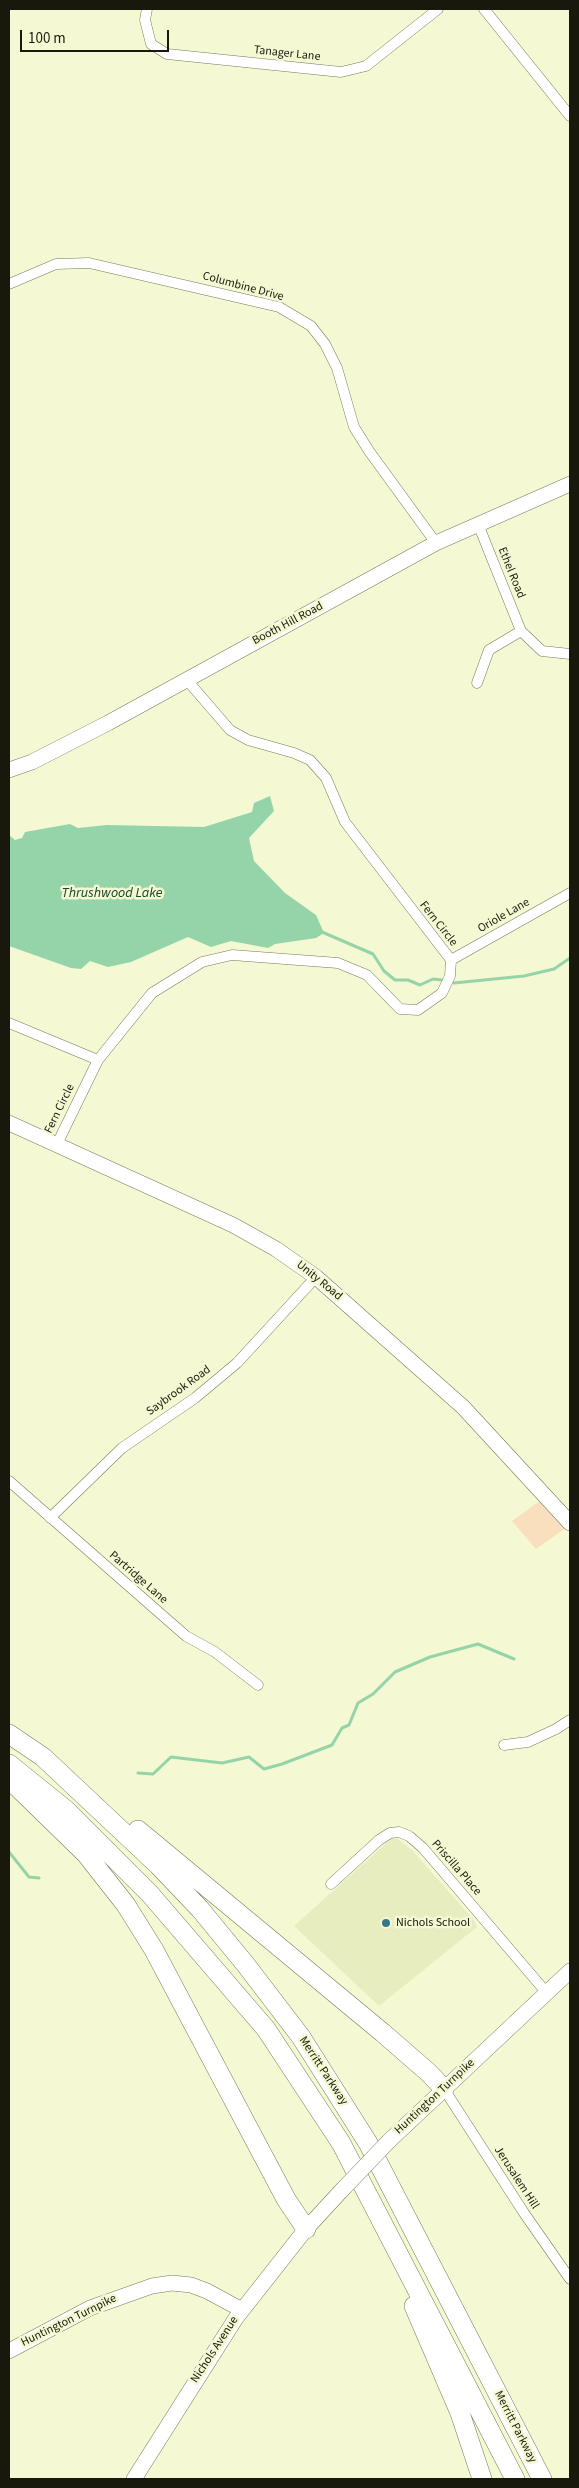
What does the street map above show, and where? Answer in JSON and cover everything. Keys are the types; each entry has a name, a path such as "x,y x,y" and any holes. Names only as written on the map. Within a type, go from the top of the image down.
{"highway":[{"name":"Merritt Parkway","path":"9,1734 42,1757 158,1865 200,1909 257,1979 300,2037 336,2089 368,2143 542,2479"},
{"path":"42,1757 91,1791 396,2045 429,2073 444,2089"},
{"name":"Merritt Parkway","path":"9,1764 66,1810 150,1894 266,2029 341,2143 515,2479"},
{"path":"9,1779 86,1854 126,1905 154,1950 286,2199 306,2229"},
{"path":"386,2227 397,2268 460,2413 482,2479"},
{"path":"428,2260 470,2325 556,2479"}],"main road":[{"name":"Booth Hill Road","path":"9,770 32,762 108,724 186,679 436,543 570,484"},
{"name":"Unity Road","path":"9,1123 233,1224 276,1249 316,1277 463,1407 570,1523"},
{"name":"Huntington Turnpike","path":"306,2229 389,2141 570,1971"},
{"name":"Nichols Avenue","path":"134,2479 213,2352 242,2310 306,2229"},
{"name":"Huntington Turnpike","path":"9,2351 90,2308 152,2286 172,2283 191,2285 207,2291 242,2310"}],"street":[{"name":"Tanager Lane","path":"147,9 145,20 151,44 167,54 341,72 366,66 438,9"},
{"path":"484,9 570,116"},
{"name":"Columbine Drive","path":"9,284 56,264 89,263 279,307 311,326 325,344 337,368 354,427 373,457 436,543"},
{"name":"Ethel Road","path":"478,524 521,631"},
{"path":"477,683 490,650 521,631 542,651 570,654"},
{"name":"Fern Circle","path":"58,1144 98,1060 152,992 177,975 202,962 232,955 338,963 367,975 400,1008 418,1010 442,993 450,976 451,960 360,844 345,822 326,778 310,760 294,753 248,740 230,730 186,679"},
{"name":"Oriole Lane","path":"451,960 570,893"},
{"path":"9,1023 98,1060"},
{"name":"Saybrook Road","path":"50,1518 122,1448 195,1398 237,1363 316,1277"},
{"name":"Partridge Lane","path":"9,1481 186,1636 215,1652 258,1685"},
{"path":"504,1745 528,1742 570,1720"},
{"name":"Priscilla Place","path":"331,1884 379,1840 390,1833 399,1832 409,1836 423,1848 546,1992"},
{"name":"Jerusalem Hill","path":"444,2089 524,2213 570,2279"}],"shaded area":[{"path":"548,1495 570,1525 536,1549 512,1521"},
{"name":"Nichols School","path":"392,1838 398,1839 412,1850 473,1919 477,1927 379,2006 294,1926"}],"water":[{"name":"Thrushwood Lake","path":"270,796 274,811 249,838 254,861 285,893 316,915 324,933 316,938 275,944 268,948 231,941 211,947 188,937 131,962 108,967 90,961 81,969 71,968 9,946 9,835 15,840 22,838 25,832 70,824 78,828 107,825 204,827 252,812 254,803"}],"waterway":[{"path":"322,932 373,954 384,971 395,980 408,980 420,985 433,979 442,980"},
{"path":"454,983 524,976 554,969 570,958"},
{"path":"138,1773 153,1774 171,1757 222,1763 249,1757 264,1769 282,1764 332,1745 342,1728 349,1725 358,1703 373,1694 395,1672 430,1657 478,1644 514,1659"},
{"path":"9,1852 29,1877 39,1878"}],"place":[{"name":"Nichols School","path":"386,1923"}]}
